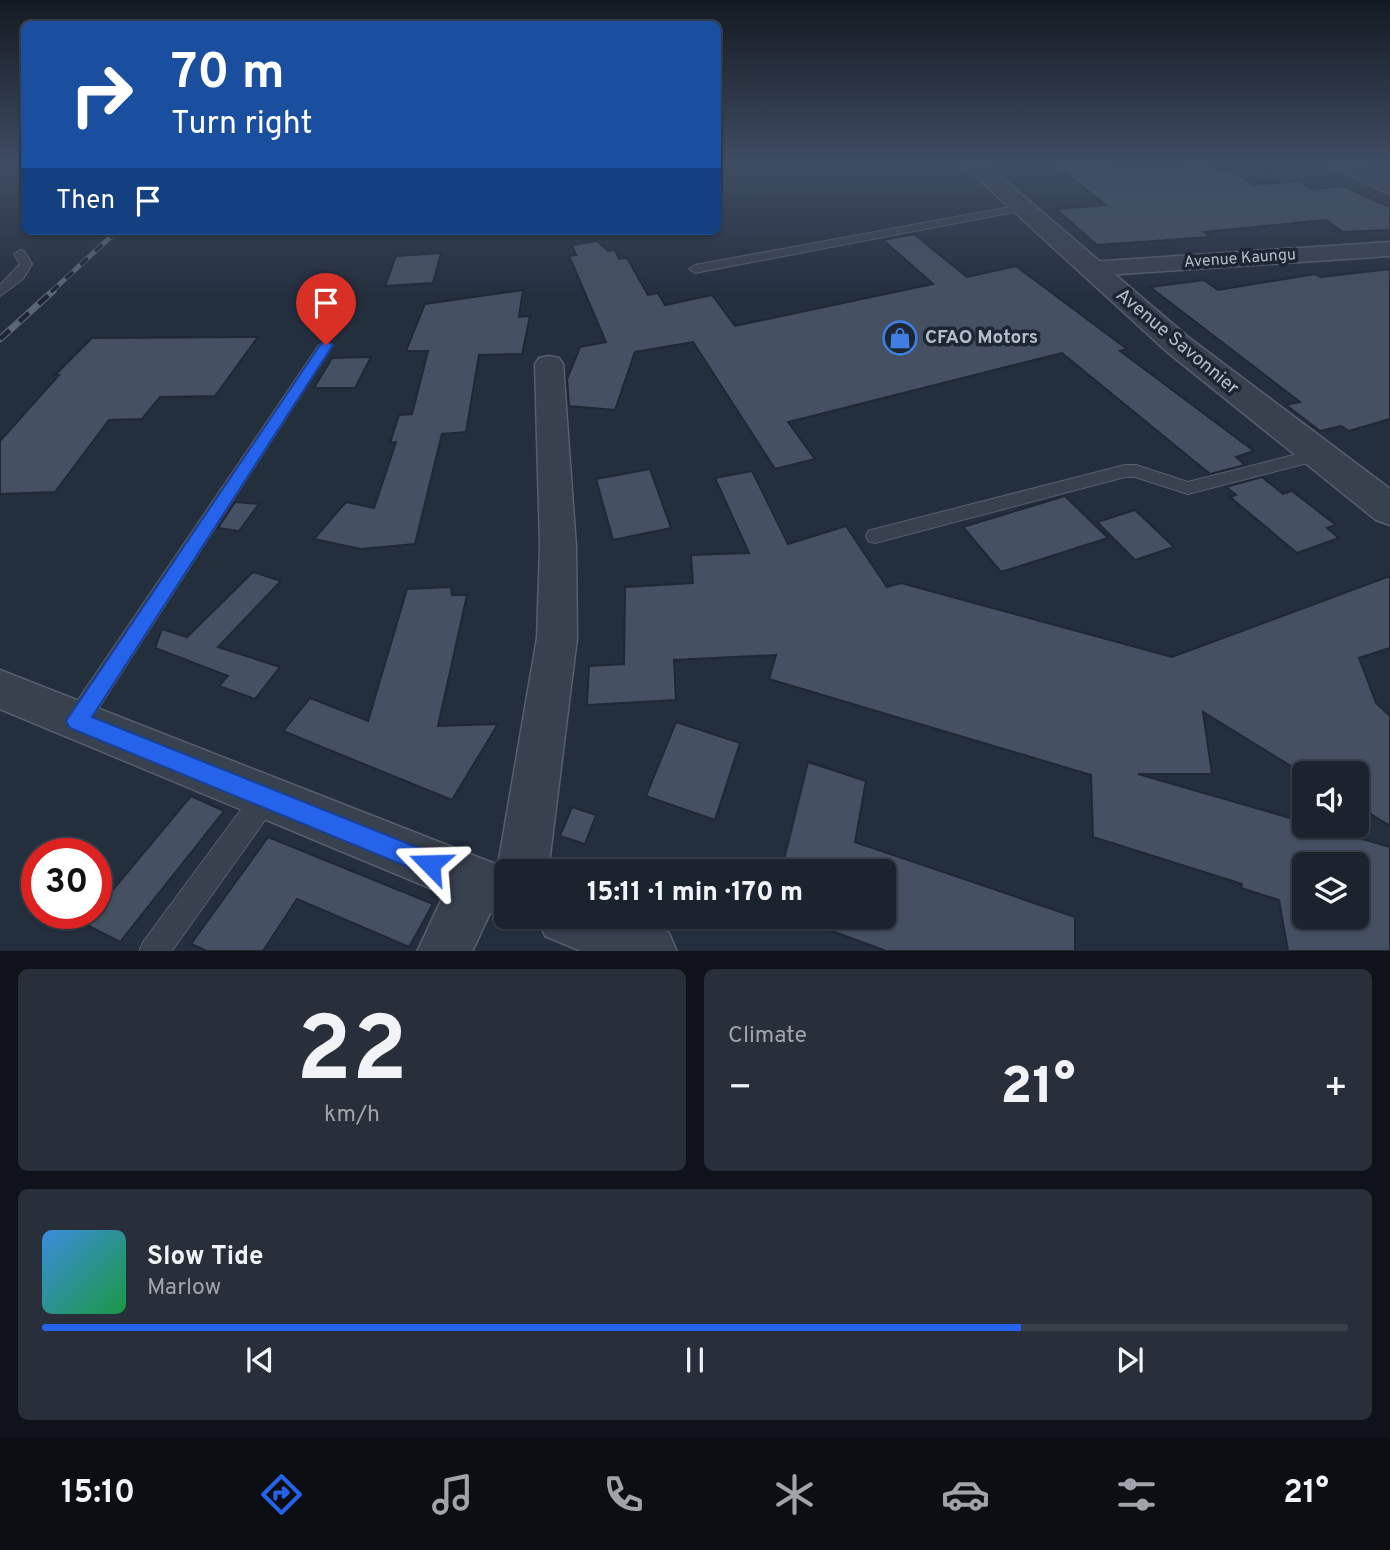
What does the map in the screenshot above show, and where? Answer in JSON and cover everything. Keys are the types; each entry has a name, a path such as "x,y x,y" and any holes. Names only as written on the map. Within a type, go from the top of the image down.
{"street":[{"name":"Avenue Savonnier","path":"1021,208 1177,344 1390,510"},
{"name":"Avenue Kaungu","path":"1090,269 1390,249"},
{"path":"507,859 557,638 558,547 549,364"},
{"path":"0,689 266,797 494,880"},
{"path":"444,951 494,892"},
{"path":"594,929 650,951"}],"lane":[{"path":"695,269 1019,208"},
{"path":"0,292 19,276 26,264 20,254"},
{"path":"77,721 326,345"},
{"path":"875,536 1125,471 1136,471 1188,488 1317,455"},
{"path":"153,951 266,797"}],"building":[{"path":"1390,208 1390,230 1343,232 1326,220 1204,232 1210,237 1097,245 1056,209"},
{"name":"CFAO Motors","path":"914,234 967,277 1016,266 1127,349 1120,351 1254,451 1236,457 1245,465 1210,474 1062,353 788,422 815,459 775,469 693,342 635,352 615,410 569,406 567,379 580,347 606,342 569,256 576,255 572,245 597,241 608,251 615,250 619,259 627,258 648,295 658,293 665,305 712,295 735,326 933,284 883,240"},
{"path":"441,253 433,283 385,286 396,256"},
{"path":"1390,269 1390,419 1349,431 1341,426 1320,431 1286,405 1300,402 1150,287 1204,280 1218,290 1315,274 1321,277"},
{"path":"523,290 519,317 530,316 522,354 479,355 466,432 442,434 415,544 361,549 314,539 346,502 374,508 396,442 390,443 399,415 412,414 428,351 406,351 425,304"},
{"path":"258,337 215,396 160,397 142,419 109,420 55,492 0,494 0,441 59,375 55,375 92,338"},
{"path":"371,357 355,388 314,388 332,358"},
{"path":"650,469 671,528 613,540 596,479"},
{"path":"752,471 788,544 846,526 887,587 901,583 1172,657 1390,576 1390,648 1359,658 1376,703 1390,716 1390,826 1369,813 1369,761 1292,761 1292,767 1203,712 1212,774 1138,774 1292,819 1292,838 1359,838 1390,847 1390,951 1288,951 1279,900 1241,888 1242,884 1093,837 1091,775 769,679 776,655 674,660 676,700 587,705 589,666 624,664 625,587 693,583 691,555 749,553 715,478"},
{"path":"1262,477 1283,494 1292,491 1336,525 1327,528 1339,538 1297,553 1230,497 1236,495 1226,487"},
{"path":"1065,496 1108,538 1001,572 963,527"},
{"path":"235,502 259,504 239,531 218,528"},
{"path":"1135,510 1174,547 1135,560 1097,522"},
{"path":"253,572 281,581 218,647 280,667 255,699 219,686 228,676 155,648 162,629 187,637"},
{"path":"451,587 452,595 467,595 438,726 498,724 452,800 283,731 310,698 368,721 407,589"},
{"path":"676,722 740,743 715,820 646,796"},
{"path":"808,762 866,781 855,842 1075,917 1075,951 886,951 826,929 896,929 896,859 784,859"},
{"path":"191,796 224,811 120,942 95,929 112,929 112,891"},
{"path":"572,807 596,815 585,844 560,836"},
{"path":"268,837 433,904 409,947 297,899 263,951 207,951 191,944"}],"railway":[{"path":"51,292 113,235"},
{"path":"0,339 53,291"}],"place":[{"name":"CFAO Motors","path":"900,338"}],"route":[{"path":"326,345 77,721 430,864"}]}
